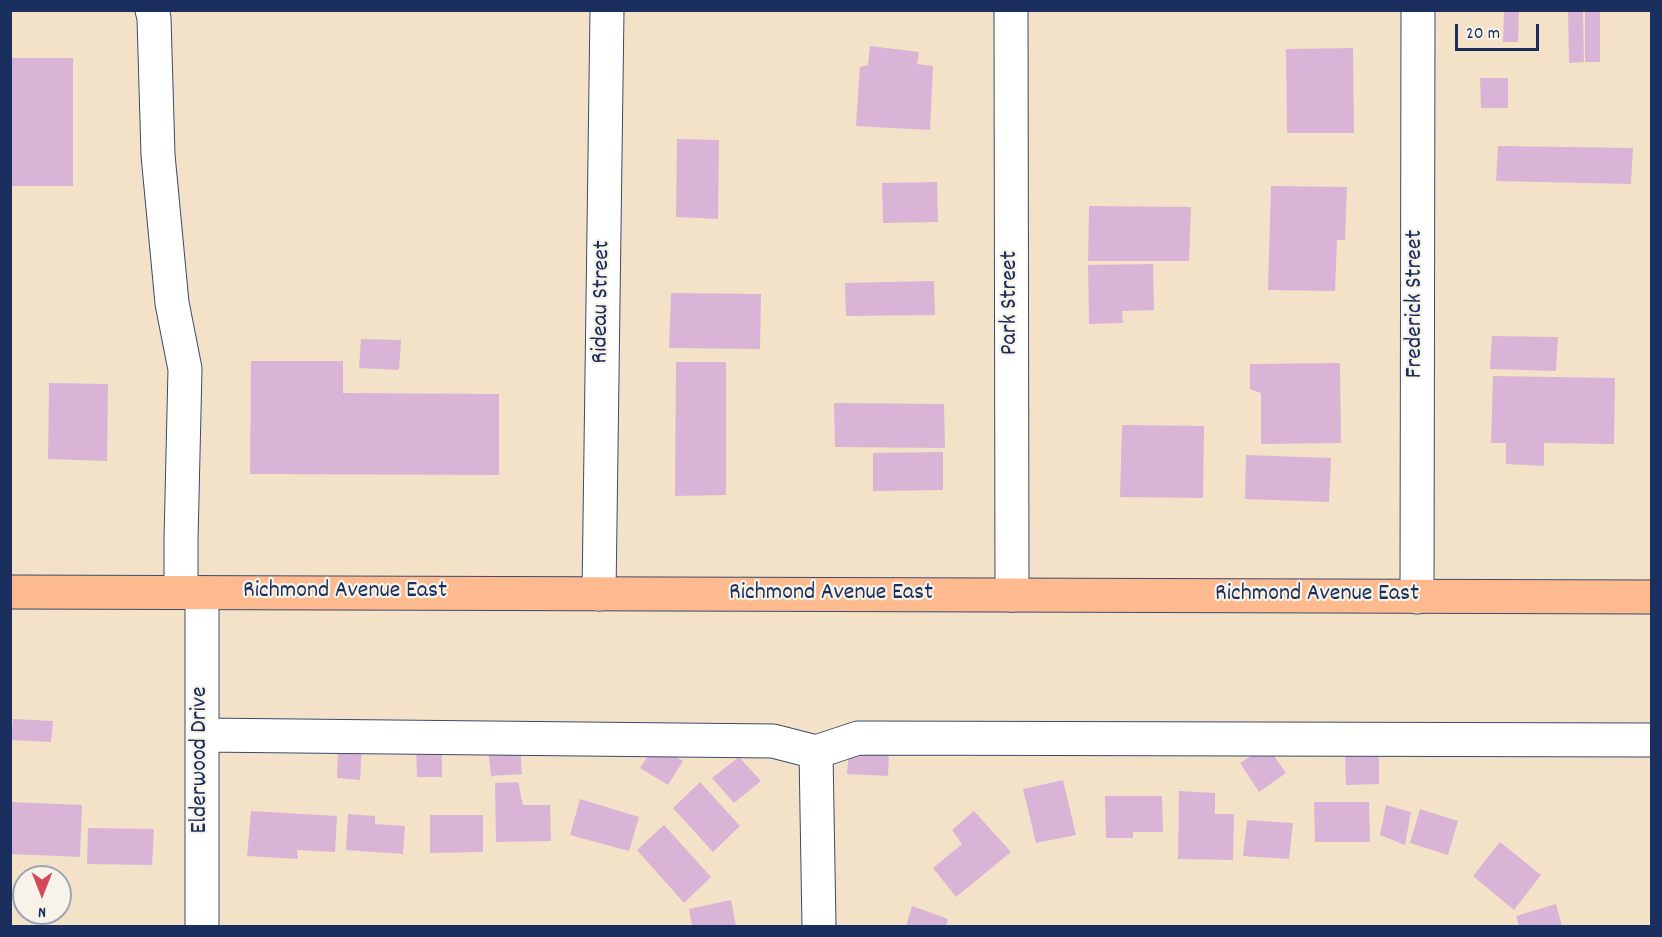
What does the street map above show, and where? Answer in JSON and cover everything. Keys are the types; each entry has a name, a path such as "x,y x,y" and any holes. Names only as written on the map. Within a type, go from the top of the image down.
{"main road":[{"name":"Richmond Avenue East","path":"10,592 1652,597"}],"street":[{"name":"Elderwood Drive","path":"152,10 159,166 172,303 185,369 181,540 191,593 201,735 202,927"},
{"name":"Rideau Street","path":"599,594 607,10"},
{"name":"Park Street","path":"1011,10 1012,595"},
{"name":"Frederick Street","path":"1417,597 1418,10"},
{"path":"201,735 773,741 816,752 858,738 1652,740"},
{"path":"816,752 819,927"}],"building":[{"path":"1504,10 1519,10 1518,42 1503,42"},
{"path":"1568,10 1583,10 1584,62 1569,63"},
{"path":"1585,10 1600,10 1600,62 1585,62"},
{"path":"870,46 919,52 917,64 933,66 930,130 856,126 860,67 868,65"},
{"path":"1353,48 1354,133 1287,133 1286,49"},
{"path":"10,58 73,58 73,186 10,186"},
{"path":"1480,78 1508,78 1508,108 1481,108"},
{"path":"677,139 719,140 718,219 676,217"},
{"path":"1498,146 1633,148 1631,184 1496,181"},
{"path":"937,182 938,222 883,223 882,183"},
{"path":"1271,186 1347,187 1345,240 1337,240 1335,291 1268,290"},
{"path":"1089,206 1191,207 1189,261 1088,261"},
{"path":"1153,264 1154,310 1122,311 1123,323 1089,324 1088,265"},
{"path":"934,281 935,315 846,316 845,283"},
{"path":"671,293 761,294 760,349 669,348"},
{"path":"1492,336 1558,337 1556,371 1490,369"},
{"path":"361,339 401,340 399,370 359,368"},
{"path":"251,361 343,361 343,393 499,394 499,475 250,474"},
{"path":"676,362 726,362 726,495 675,496"},
{"path":"1340,363 1341,443 1261,444 1261,393 1250,389 1250,364"},
{"path":"1493,376 1615,378 1614,444 1544,443 1544,466 1506,464 1506,443 1491,443"},
{"path":"49,383 108,384 107,461 48,459"},
{"path":"834,403 944,404 945,448 835,447"},
{"path":"1122,425 1204,426 1203,498 1120,497"},
{"path":"943,452 943,490 873,491 873,453"},
{"path":"1246,455 1331,458 1329,502 1245,499"},
{"path":"13,719 53,721 51,742 11,740"},
{"path":"338,744 362,746 360,780 337,778"},
{"path":"442,745 442,777 417,777 416,746"},
{"path":"655,745 683,761 668,785 640,768"},
{"path":"1267,746 1286,773 1259,792 1240,763"},
{"path":"520,747 522,774 491,776 488,749"},
{"path":"849,747 889,748 888,776 847,774"},
{"path":"1345,753 1379,753 1379,784 1346,785"},
{"path":"739,757 761,781 734,803 712,778"},
{"path":"1063,780 1076,835 1036,843 1023,789"},
{"path":"518,782 523,805 550,805 551,841 496,842 495,783"},
{"path":"700,782 740,826 713,852 673,808"},
{"path":"1179,791 1215,793 1215,814 1234,814 1233,860 1178,859"},
{"path":"1105,796 1162,796 1163,832 1133,832 1133,838 1106,838"},
{"path":"580,799 639,817 629,851 570,835"},
{"path":"10,802 82,805 80,857 10,854"},
{"path":"1314,802 1369,802 1370,842 1315,842"},
{"path":"1386,805 1411,812 1405,845 1380,835"},
{"path":"1420,809 1458,821 1448,855 1410,843"},
{"path":"251,811 337,816 335,852 297,850 298,859 247,856"},
{"path":"974,811 1011,852 956,897 933,868 962,844 952,830"},
{"path":"348,814 375,816 375,824 405,826 403,854 346,850"},
{"path":"430,815 483,815 483,852 430,853"},
{"path":"1247,820 1293,823 1289,859 1243,856"},
{"path":"664,825 711,877 684,903 637,850"},
{"path":"88,828 154,829 152,865 87,864"},
{"path":"1500,842 1541,875 1514,910 1473,876"},
{"path":"731,900 736,926 692,926 689,909"},
{"path":"1556,904 1562,926 1519,926 1516,916"},
{"path":"912,906 948,919 946,926 906,926"}]}
